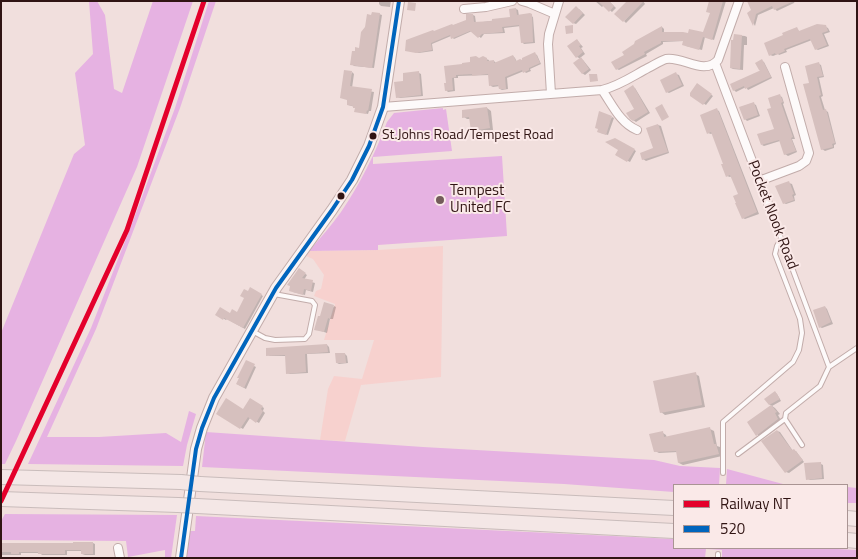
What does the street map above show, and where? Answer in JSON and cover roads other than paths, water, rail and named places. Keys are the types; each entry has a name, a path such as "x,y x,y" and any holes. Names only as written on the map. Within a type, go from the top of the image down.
{"highway":[{"path":"1,477 181,482 673,508"},
{"path":"6,499 178,505 673,531"}],"street":[{"path":"181,558 196,449 202,428 214,398 272,294 352,180 369,146 383,107 399,1"},
{"path":"464,9 476,5 512,1"},
{"path":"522,1 555,14"},
{"path":"551,94 548,44 549,34 559,1"},
{"path":"383,107 602,90 618,85 666,59 702,66 715,63 722,52 739,1"},
{"name":"Pocket Nook Road","path":"715,63 772,214"},
{"path":"758,180 799,166 806,161 808,153 785,67"},
{"path":"602,90 623,122 637,130"},
{"path":"118,548 120,558"}],"lane":[{"name":"Pocket Nook Road","path":"772,214 829,367"},
{"path":"723,473 723,422 793,362 799,350 802,333 800,319 775,254 781,238"},
{"path":"252,331 264,338 275,340 305,339 309,334 315,305 312,301 272,294"},
{"path":"802,445 785,419 786,413 820,386 829,367 857,348"},
{"path":"738,454 785,419"}],"rail line":[{"name":"NT","path":"1,501 127,230 204,1"}],"place":[{"name":"St.Johns Road/Tempest Road","path":"373,136"},
{"name":"Tempest United FC","path":"440,200"}]}
